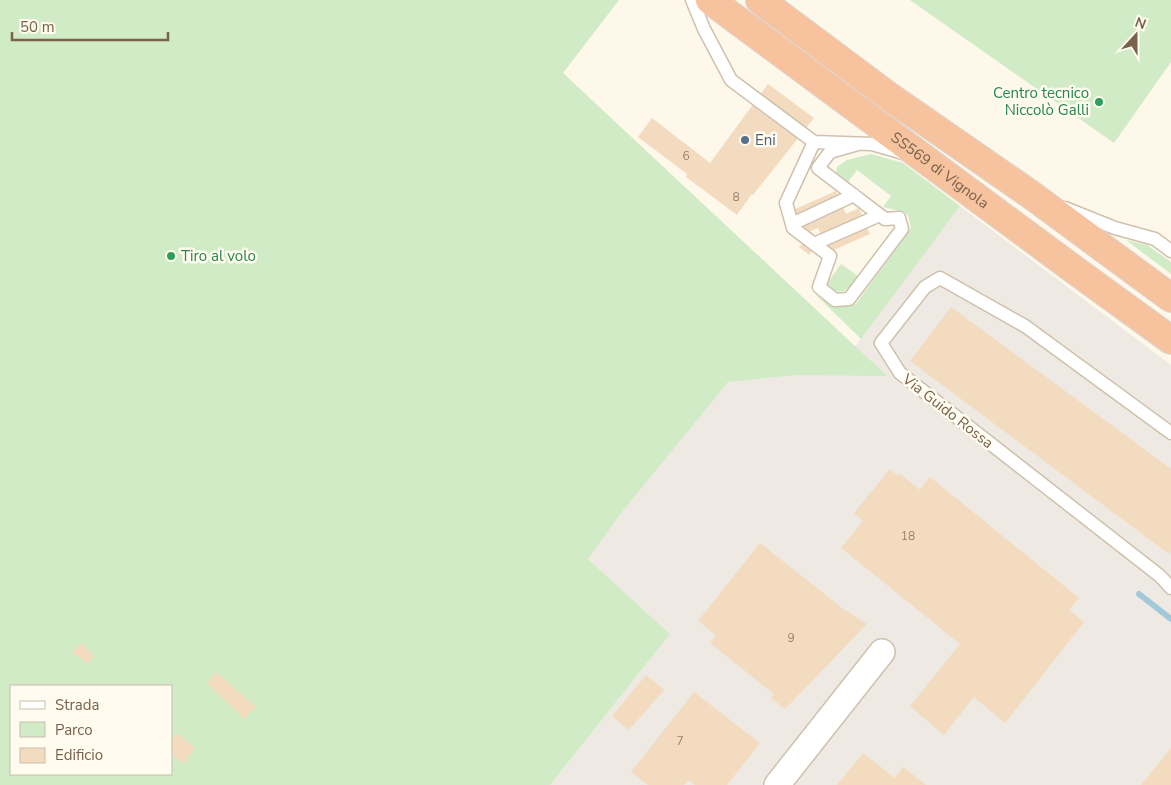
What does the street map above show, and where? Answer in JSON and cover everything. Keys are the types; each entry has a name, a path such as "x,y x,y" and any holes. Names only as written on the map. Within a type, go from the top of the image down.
{"highway":[{"name":"SS569 di Vignola","path":"710,0 1171,340"},
{"name":"SS569 di Vignola","path":"760,0 887,95 1030,194 1171,298"}],"street":[{"path":"777,785 882,652"}],"lane":[{"path":"692,0 704,29 732,80 814,142 872,144 924,158"},
{"path":"814,142 786,203 793,228 830,256 819,287 835,300 849,299 902,229 899,218 885,219 818,168 830,152 858,144"},
{"path":"1030,194 1115,228 1155,239 1171,251"},
{"path":"792,224 854,195"},
{"path":"814,244 880,215"},
{"name":"Via Guido Rossa","path":"1171,433 1025,326 940,278 925,287 881,343 900,373 1160,576 1171,588"}],"shaded area":[{"path":"960,206 1171,365 1171,785 550,785 670,634 588,559 650,471 728,382 798,375 848,356"}],"green space":[{"name":"Tiro al volo","path":"0,0 619,0 563,73 887,376 798,375 728,382 621,513 588,559 670,634 550,785 0,785"},
{"name":"Centro tecnico Niccolò Galli","path":"910,0 1171,0 1171,62 1114,143"},
{"path":"871,154 903,163 960,206 861,339 815,294 834,307 856,304 911,228 908,215 901,211 883,207 891,196 857,170 848,182 836,172 837,167 847,160"},
{"path":"1126,240 1147,245 1171,262 1171,274"},
{"path":"841,264 858,276 848,288 840,292 826,285"}],"building":[{"path":"768,84 814,118 737,215 686,177 687,174 638,137 652,118 710,163"},
{"path":"836,191 846,214 859,208 870,234 829,252 818,228 806,233 795,209"},
{"path":"803,243 813,249 809,255 799,247"},
{"path":"951,307 1171,469 1171,551 1169,554 910,361"},
{"path":"890,469 898,476 900,474 920,490 930,477 1079,598 1069,610 1084,622 1005,723 974,697 944,735 910,706 960,644 841,548 863,521 854,513"},
{"path":"760,543 842,608 867,624 785,709 771,698 774,694 710,643 716,635 698,621"},
{"path":"82,643 94,656 88,664 72,652"},
{"path":"216,672 256,707 244,719 207,683"},
{"path":"646,675 664,690 629,730 612,716"},
{"path":"694,692 760,743 727,785 695,785 688,780 684,785 648,785 631,772"},
{"path":"178,733 195,748 183,764 172,754 172,739"},
{"path":"1171,748 1171,785 1141,785"},
{"path":"863,753 895,778 903,767 926,785 837,785"}],"waterway":[{"path":"1139,594 1171,619"}],"place":[{"name":"Centro tecnico Niccolò Galli","path":"1099,102"},
{"name":"Eni","path":"745,140"},
{"name":"Tiro al volo","path":"171,256"}]}
